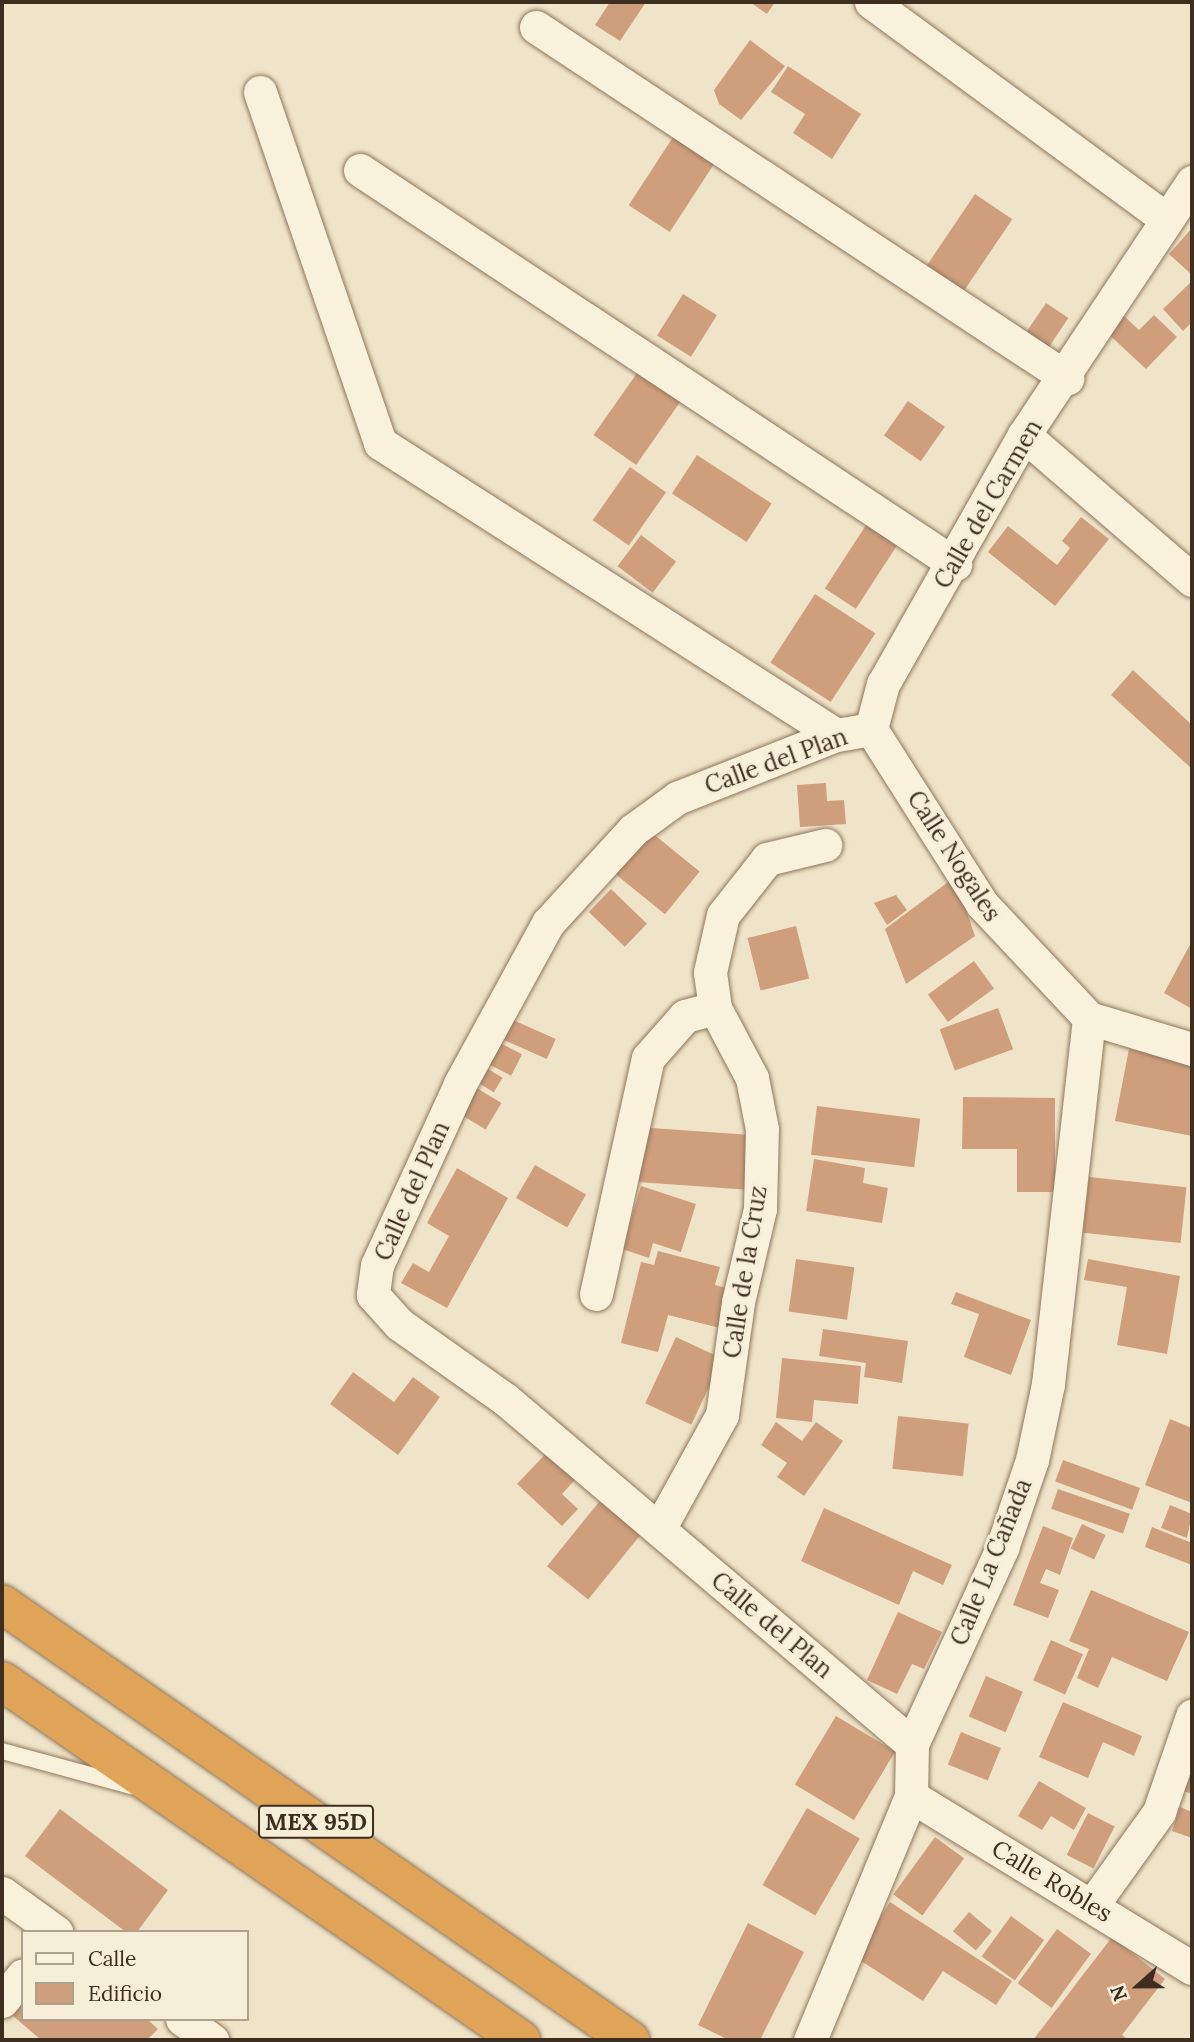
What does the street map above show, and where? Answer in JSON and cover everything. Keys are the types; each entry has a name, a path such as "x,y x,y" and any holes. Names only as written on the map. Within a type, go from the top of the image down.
{"highway":[{"name":"MEX 95D","path":"2,1604 630,2040"},
{"name":"MEX 95D","path":"2,1681 521,2040"}],"street":[{"path":"871,2 1166,219"},
{"path":"536,27 1067,378"},
{"path":"260,92 380,443 836,735"},
{"path":"360,170 956,564"},
{"name":"Calle del Carmen","path":"871,729 883,684 956,564 1024,435 1067,378 1192,182"},
{"path":"1024,435 1192,580"},
{"name":"Calle del Plan","path":"871,729 836,735 677,798 632,830 548,923 460,1084 377,1265 373,1295 399,1324 505,1399 912,1744"},
{"name":"Calle Nogales","path":"871,729 982,904 1089,1018"},
{"name":"Calle de la Cruz","path":"659,1529 722,1415 738,1302 760,1209 762,1129 752,1078 715,1008 710,972 723,915 767,859 825,845"},
{"path":"596,1294 648,1058 685,1016 715,1008"},
{"path":"1089,1018 1192,1049"},
{"name":"Calle La Cañada","path":"810,2040 911,1796 912,1744 1002,1548 1032,1460 1048,1384 1089,1018"},
{"path":"1093,1904 1159,1812 1192,1716"},
{"name":"Calle Robles","path":"911,1796 1093,1904 1192,1968"},
{"path":"2,1893 53,1930"},
{"path":"2,2001 21,1977"},
{"path":"185,2021 212,2040"}],"lane":[{"path":"2,1751 169,1796"}],"building":[{"path":"610,2 646,2 620,41 595,25"},
{"path":"750,2 775,2 767,14"},
{"path":"750,40 785,66 741,120 719,104 714,90"},
{"path":"788,66 861,114 832,159 793,133 805,114 771,92"},
{"path":"675,134 716,161 670,232 629,205"},
{"path":"975,194 1012,219 964,290 927,265"},
{"path":"1192,228 1192,275 1169,254"},
{"path":"1192,281 1192,322 1183,331 1163,309"},
{"path":"683,294 717,315 691,357 657,336"},
{"path":"1046,303 1068,318 1048,348 1026,333"},
{"path":"1121,313 1139,330 1154,315 1177,337 1146,369 1105,331"},
{"path":"644,363 687,393 636,465 594,435"},
{"path":"908,401 945,427 921,461 884,435"},
{"path":"697,455 772,503 747,542 672,494"},
{"path":"630,467 666,492 629,545 593,520"},
{"path":"1081,517 1109,539 1055,606 988,552 1008,526 1057,565 1070,548 1062,541"},
{"path":"870,519 901,539 856,609 825,589"},
{"path":"641,535 676,561 653,593 618,566"},
{"path":"815,594 875,633 831,702 770,663"},
{"path":"1133,670 1192,725 1192,769 1111,695"},
{"path":"826,783 827,801 844,800 846,824 800,827 797,785"},
{"path":"646,828 700,871 665,914 611,871"},
{"path":"955,877 975,936 906,984 885,929"},
{"path":"611,889 647,924 625,947 589,912"},
{"path":"896,895 907,910 887,925 874,903"},
{"path":"796,926 809,978 761,990 747,938"},
{"path":"1192,941 1192,1009 1164,993"},
{"path":"974,961 994,989 948,1022 928,995"},
{"path":"998,1008 1013,1049 955,1071 940,1029"},
{"path":"511,1019 556,1039 547,1059 502,1039"},
{"path":"498,1042 522,1054 511,1076 487,1063"},
{"path":"1129,1049 1192,1061 1192,1136 1115,1121"},
{"path":"488,1069 503,1078 494,1092 479,1084"},
{"path":"475,1087 502,1103 486,1130 459,1114"},
{"path":"963,1097 1055,1098 1055,1192 1017,1192 1017,1149 962,1149"},
{"path":"817,1106 920,1119 914,1167 811,1155"},
{"path":"638,1127 751,1135 747,1190 634,1182"},
{"path":"814,1159 865,1168 863,1183 888,1188 882,1223 806,1211"},
{"path":"535,1165 586,1194 567,1227 516,1198"},
{"path":"457,1168 508,1198 447,1308 401,1283 413,1263 429,1272 449,1236 427,1223"},
{"path":"1089,1177 1186,1187 1181,1243 1083,1233"},
{"path":"641,1186 696,1204 681,1252 653,1243 649,1258 622,1249"},
{"path":"658,1251 720,1267 715,1285 730,1289 720,1328 668,1315 658,1352 621,1343 641,1262 654,1265"},
{"path":"796,1259 854,1267 847,1320 789,1311"},
{"path":"1088,1259 1180,1276 1167,1354 1117,1345 1127,1287 1084,1280"},
{"path":"956,1292 1031,1320 1011,1375 964,1357 979,1314 951,1304"},
{"path":"823,1329 908,1341 902,1383 864,1377 866,1363 819,1356"},
{"path":"676,1337 722,1359 691,1425 645,1403"},
{"path":"782,1358 861,1366 858,1404 814,1400 812,1422 776,1418"},
{"path":"353,1372 394,1402 413,1377 440,1397 398,1455 330,1404"},
{"path":"898,1416 969,1423 963,1476 892,1469"},
{"path":"1170,1419 1192,1428 1192,1503 1145,1485"},
{"path":"776,1422 802,1441 816,1422 843,1441 804,1496 777,1477 787,1463 761,1445"},
{"path":"554,1445 582,1472 562,1494 578,1509 562,1526 517,1484"},
{"path":"1063,1460 1140,1488 1132,1510 1055,1482"},
{"path":"1058,1489 1130,1514 1123,1534 1051,1509"},
{"path":"603,1497 644,1530 588,1600 547,1566"},
{"path":"1170,1505 1192,1514 1187,1538 1161,1528"},
{"path":"824,1508 952,1565 943,1585 913,1571 899,1605 801,1561"},
{"path":"1082,1524 1106,1535 1094,1559 1071,1548"},
{"path":"1043,1526 1073,1538 1060,1575 1046,1569 1040,1583 1059,1590 1048,1618 1013,1605"},
{"path":"1152,1527 1192,1543 1192,1565 1145,1547"},
{"path":"1091,1590 1189,1632 1167,1681 1112,1657 1098,1688 1077,1678 1089,1649 1069,1641"},
{"path":"898,1612 942,1632 924,1669 912,1664 897,1694 867,1680"},
{"path":"1051,1640 1083,1654 1065,1694 1033,1680"},
{"path":"986,1676 1023,1692 1006,1732 969,1717"},
{"path":"1063,1702 1142,1736 1134,1756 1103,1742 1088,1778 1039,1757"},
{"path":"836,1716 895,1752 854,1820 795,1785"},
{"path":"961,1732 1001,1748 988,1781 948,1764"},
{"path":"1192,1772 1192,1794 1184,1791"},
{"path":"1039,1781 1086,1808 1074,1830 1051,1816 1042,1830 1018,1816"},
{"path":"1180,1807 1192,1812 1192,1838 1172,1831"},
{"path":"807,1808 860,1838 815,1916 762,1885"},
{"path":"60,1809 168,1890 138,1930 123,1930 25,1856"},
{"path":"1088,1813 1115,1827 1093,1868 1067,1855"},
{"path":"935,1837 964,1858 922,1916 893,1894"},
{"path":"890,1902 1012,1981 996,2005 943,1971 923,2001 855,1957"},
{"path":"969,1912 992,1931 976,1950 953,1931"},
{"path":"1011,1916 1044,1940 1015,1981 982,1956"},
{"path":"748,1923 804,1952 760,2040 729,2040 698,2025"},
{"path":"1057,1929 1091,1954 1052,2008 1018,1983"},
{"path":"1112,1937 1165,1979 1122,2035 1129,2040 1033,2040"},
{"path":"21,1989 21,2021 149,2021 158,2029 147,2040 41,2040 4,2008"}]}
